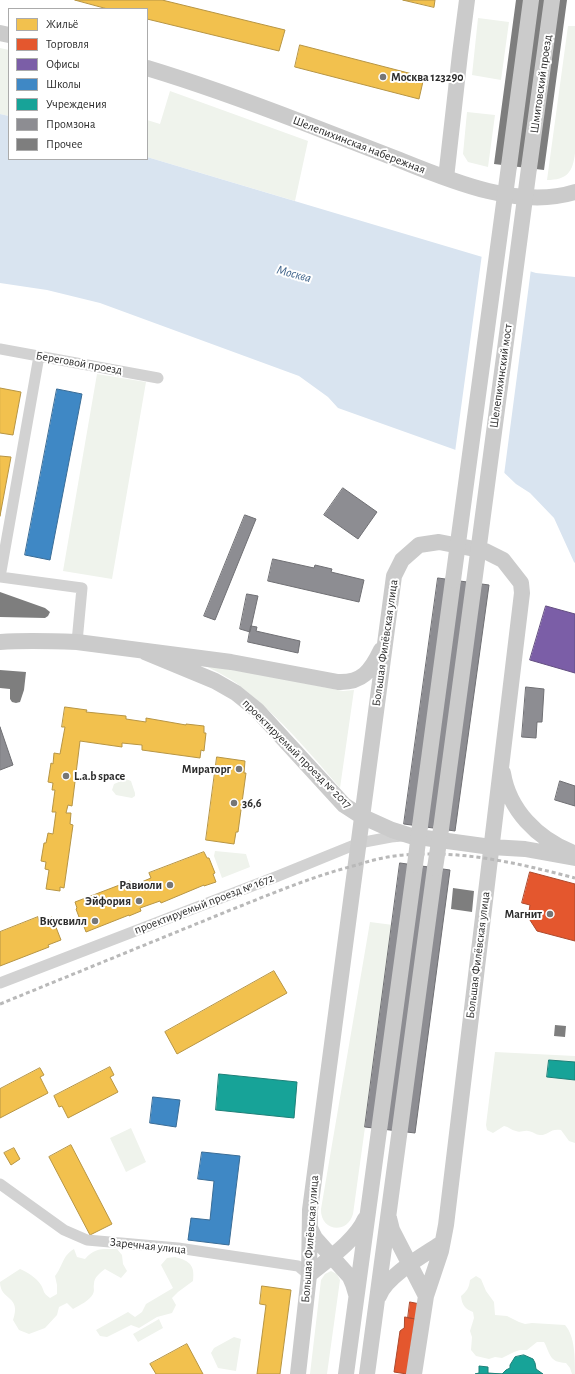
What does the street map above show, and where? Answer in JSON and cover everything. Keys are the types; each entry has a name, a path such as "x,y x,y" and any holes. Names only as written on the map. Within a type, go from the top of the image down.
{"street":[{"path":"446,178 467,0"},
{"name":"Шмитовский проезд","path":"509,166 531,0"},
{"name":"Шмитовский проезд","path":"529,168 552,0"},
{"name":"Шелепихинская набережная","path":"148,68 175,76 278,113 446,178 499,193 529,197 547,198 575,192"},
{"name":"Шелепихинский мост","path":"368,1210 415,865 415,831 453,580 509,166"},
{"name":"Шелепихинский мост","path":"389,1213 529,168"},
{"name":"Береговой проезд","path":"0,349 158,378"},
{"path":"39,356 0,577 82,588 77,642"},
{"name":"Большая Филёвская улица","path":"298,1374 309,1275 310,1221 361,816 394,576 402,560 420,545 439,542 485,551 503,560 521,583 522,593 446,1225 441,1251 426,1296 414,1374"},
{"name":"проектируемый проезд № 2017","path":"0,642 77,642 230,662 338,682 349,682 362,678 372,666 385,643"},
{"name":"проектируемый проезд № 2017","path":"145,652 215,681 236,693 256,710 344,805 361,816 392,830 415,831 491,847 525,849 575,858"},
{"path":"501,764 504,779 510,795 526,822 554,844 575,854"},
{"name":"проектируемый проезд № 1672","path":"0,983 278,876 358,843 415,831"},
{"name":"Заречная улица","path":"0,1184 64,1230 87,1240 178,1248 298,1266 309,1275"},
{"path":"309,1275 354,1236 361,1228 368,1210"},
{"path":"346,1374 368,1210"},
{"path":"389,1213 390,1223 395,1236 426,1296"},
{"path":"367,1374 389,1213"},
{"path":"310,1221 315,1230 323,1237 333,1241 344,1240 354,1236"},
{"path":"310,1221 315,1238 350,1277 356,1290 356,1299"},
{"path":"395,1236 399,1241 409,1246 415,1248 426,1247 437,1240 446,1225"},
{"path":"377,1301 380,1293 388,1282 442,1243"}],"shaded area":[{"path":"478,18 509,22 501,80 472,75"},
{"path":"568,26 575,26 575,153 573,165 568,174 554,180 547,180"},
{"path":"0,48 8,50 8,116 0,114"},
{"path":"170,91 308,141 295,201 148,157 148,120 160,124"},
{"path":"467,112 495,115 488,167 468,162 463,154"},
{"path":"97,374 146,382 112,579 63,571"},
{"path":"206,666 258,674 343,691 354,690 340,788 271,712 241,686"},
{"path":"126,779 131,781 135,793 135,796 132,798 116,795 112,790 114,784"},
{"path":"215,851 246,854 250,867 222,878 214,856"},
{"path":"370,922 393,925 353,1214 350,1221 345,1225 334,1228 325,1222 321,1209"},
{"path":"495,1052 575,1056 575,1143 569,1141 561,1130 554,1130 540,1135 530,1131 518,1132 504,1126 493,1133 487,1130 486,1125"},
{"path":"131,1128 146,1162 126,1172 110,1138"},
{"path":"74,1249 77,1257 85,1259 92,1252 103,1249 117,1249 122,1255 123,1264 127,1271 121,1278 105,1269 96,1277 94,1282 94,1293 87,1301 73,1309 67,1303 59,1307 57,1315 45,1328 29,1334 19,1330 13,1320 15,1306 3,1292 0,1282 20,1269 37,1280 50,1298 57,1294 55,1276 67,1255"},
{"path":"175,1257 190,1264 193,1271 193,1281 172,1298 176,1305 172,1313 157,1317 139,1328 131,1325 107,1337 100,1336 96,1330 128,1312 135,1317 142,1312 146,1304 173,1288 161,1265 167,1258"},
{"path":"331,1271 337,1274 340,1280 327,1374 310,1374 321,1280 325,1274"},
{"path":"476,1276 481,1279 486,1291 494,1302 495,1315 507,1316 525,1324 565,1325 573,1341 575,1374 572,1374 566,1363 556,1361 551,1357 544,1342 537,1342 527,1350 520,1350 502,1358 495,1357 489,1359 476,1356 471,1350 472,1337 470,1331 474,1318 473,1312 464,1306 461,1296 465,1293 470,1280"},
{"path":"159,1319 163,1328 138,1342 133,1334"},
{"path":"234,1337 241,1339 236,1371 218,1368 211,1353 214,1348"}],"water":[{"name":"Москва","path":"0,114 8,116 8,160 148,160 148,157 536,273 575,277 575,563 554,518 530,493 516,484 495,464 338,408 328,397 299,376 100,303 47,290 0,283"}],"pier":[{"path":"482,254 531,269 504,475 494,466 455,452"}],"building: Жильё":[{"path":"75,0 162,0 285,30 279,51 148,19 148,8 104,8"},
{"path":"403,0 435,0 434,7"},
{"path":"300,45 424,77 419,99 295,67"},
{"path":"0,388 21,392 13,435 0,433"},
{"path":"0,456 11,457 0,516"},
{"path":"65,707 87,710 86,712 126,716 126,719 146,722 146,718 186,725 204,726 204,733 206,733 204,751 201,750 200,758 142,750 142,745 122,743 122,747 80,741 72,806 68,805 66,813 71,813 70,824 73,825 64,888 60,887 60,891 46,889 49,870 45,869 46,862 41,861 44,843 46,843 48,833 53,834 56,812 52,812 55,790 52,790 53,783 48,782 51,763 53,764 54,753 60,754 65,727 62,727"},
{"path":"217,757 245,761 244,773 246,773 238,832 236,832 234,844 206,840"},
{"path":"204,852 207,858 209,858 215,873 213,874 216,882 204,885 161,903 160,901 140,908 141,911 86,932 76,909 75,902 130,881 132,886 151,878 149,873"},
{"path":"38,917 39,922 52,917 61,940 48,945 49,947 0,966 0,932"},
{"path":"274,971 287,993 177,1054 165,1032"},
{"path":"110,1067 114,1075 110,1077 118,1092 68,1118 62,1106 59,1107 54,1096"},
{"path":"40,1068 44,1075 40,1077 48,1093 0,1118 0,1089"},
{"path":"71,1145 112,1224 90,1235 49,1157"},
{"path":"14,1148 20,1159 11,1165 4,1153"},
{"path":"262,1286 291,1290 280,1374 257,1374 266,1305 260,1304"},
{"path":"187,1344 203,1374 156,1374 150,1364"}],"building: Торговля":[{"path":"530,872 575,884 575,941 537,931 528,917 530,905 522,903"},
{"path":"410,1302 420,1304 417,1319 408,1318"},
{"path":"405,1317 415,1319 407,1374 394,1372 400,1331 404,1328"}],"building: Офисы":[{"path":"546,606 575,614 575,673 530,660"}],"building: Школы":[{"path":"57,389 82,394 50,560 25,555"},
{"path":"153,1097 180,1100 176,1127 150,1123"},
{"path":"202,1152 240,1156 229,1245 188,1240 191,1218 210,1220 214,1181 198,1179"}],"building: Учреждения":[{"path":"549,1060 575,1062 575,1080 547,1077"},
{"path":"219,1074 297,1082 294,1118 216,1110"},
{"path":"524,1355 533,1359 536,1369 543,1374 502,1374 510,1368 510,1365 515,1357"},
{"path":"479,1366 488,1367 488,1373 502,1374 475,1374 479,1373"}],"building: Промзона":[{"path":"343,488 377,512 358,539 324,515"},
{"path":"245,515 256,519 215,620 204,616"},
{"path":"273,559 314,568 315,565 332,569 331,572 364,580 359,602 268,581"},
{"path":"438,578 489,585 455,831 404,824"},
{"path":"247,594 258,596 250,632 240,629"},
{"path":"251,626 257,627 256,631 300,641 298,653 248,642"},
{"path":"526,687 544,689 542,722 537,722 536,738 522,737"},
{"path":"0,727 13,765 0,770"},
{"path":"560,781 575,786 575,806 555,800"},
{"path":"400,863 450,870 415,1133 365,1127"}],"building: Прочее":[{"path":"516,0 567,0 544,170 494,164"},
{"path":"0,592 45,608 50,612 45,618 0,617"},
{"path":"0,670 26,672 24,690 20,702 12,702 10,699 10,689 0,688"},
{"path":"453,888 474,891 472,912 451,909"},
{"path":"555,1025 566,1026 565,1037 554,1036"}],"railway":[{"path":"0,1004 276,892 324,874 380,858 426,854 469,856 532,867 575,878"}],"place":[{"name":"Москва 123290","path":"383,77"},
{"name":"Мираторг","path":"239,769"},
{"name":"L.a.b space","path":"66,776"},
{"name":"36,6","path":"234,803"},
{"name":"Равиоли","path":"170,885"},
{"name":"Эйфория","path":"139,901"},
{"name":"Магнит","path":"550,914"},
{"name":"Вкусвилл","path":"95,921"}]}
